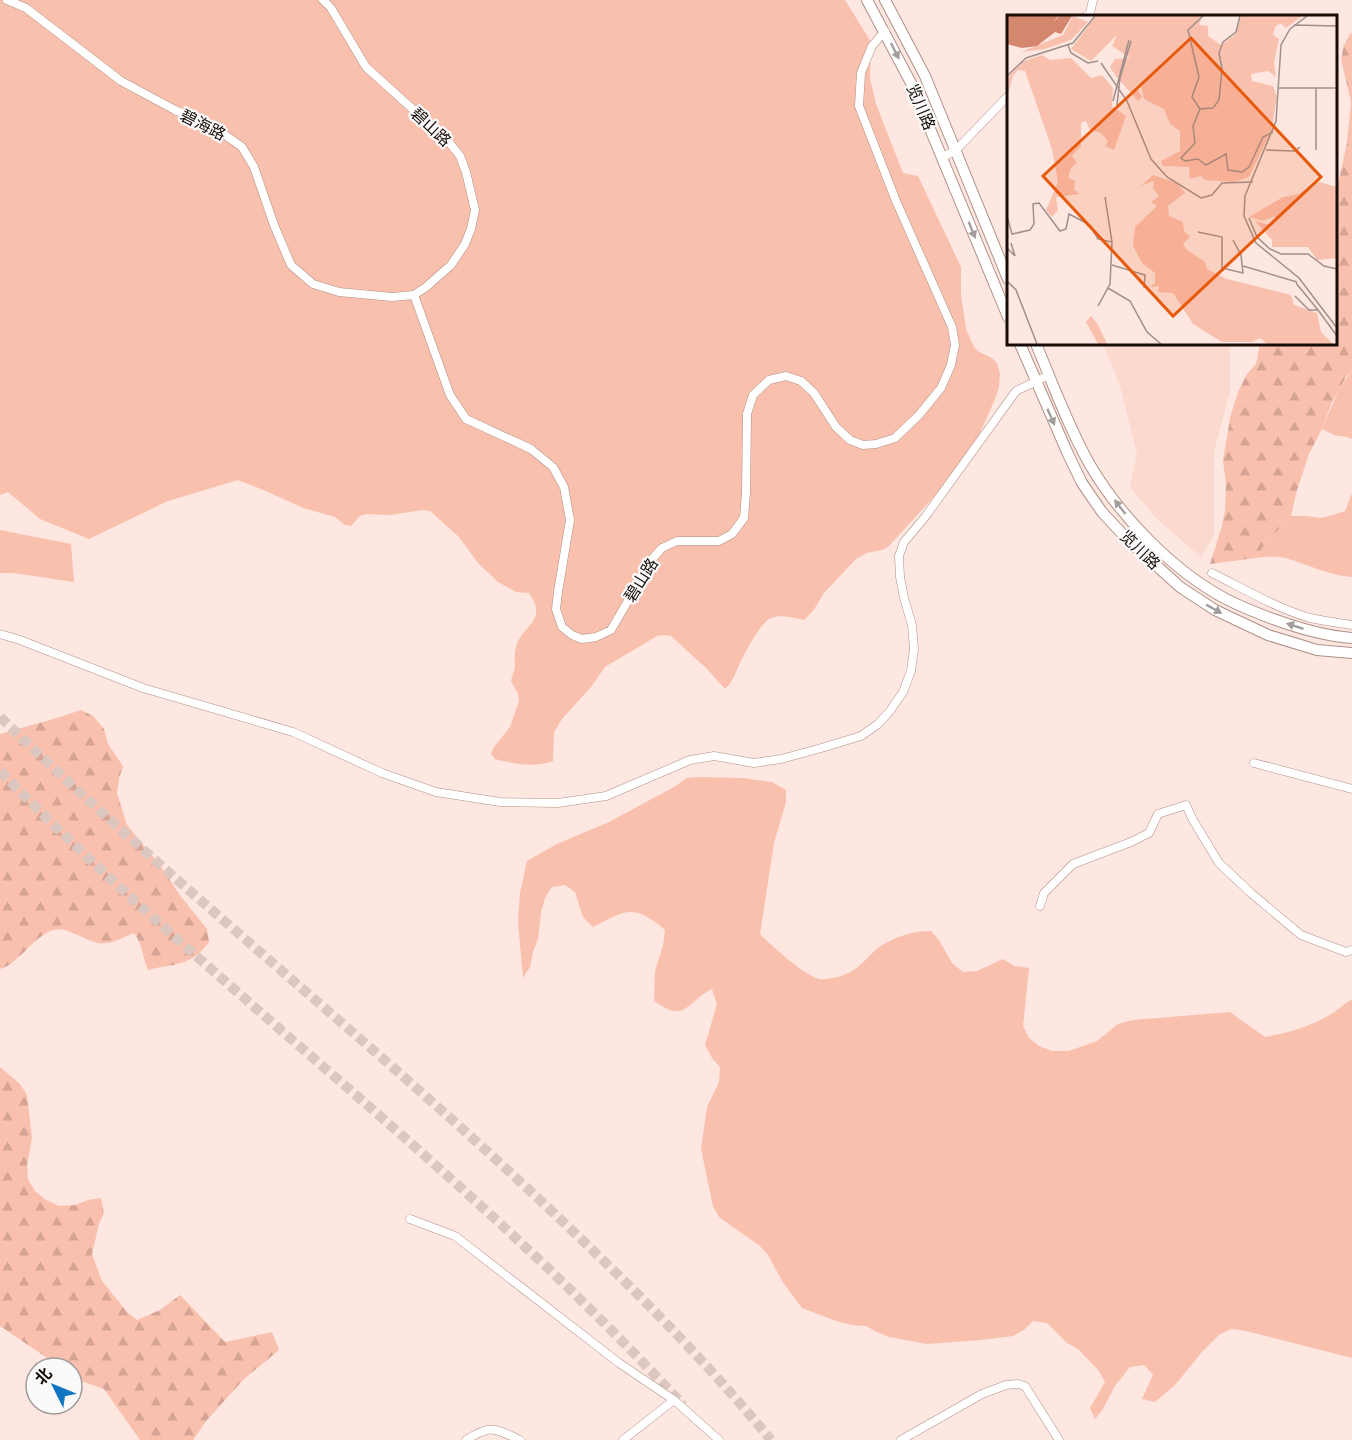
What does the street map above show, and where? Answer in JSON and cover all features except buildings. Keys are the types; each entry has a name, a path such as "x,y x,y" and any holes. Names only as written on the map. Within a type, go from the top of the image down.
{"street":[{"name":"碧海路","path":"7,0 26,8 121,81 218,130 242,147 254,167 291,265 313,284 339,292 392,297 414,295"},
{"name":"碧山路","path":"323,0 331,8 366,67 448,141 460,156 475,210 471,229 465,244 451,266 414,295 450,395 466,419 531,449 553,467 564,487 570,520 556,609 562,627 582,639 596,638 611,630 653,558 662,548 677,541 719,541 732,534 744,518 747,414 753,395 769,380 786,376 801,381 814,393 836,427 850,440 862,445 876,444 895,438 919,415 941,388 951,365 955,345 952,327 896,201 859,106 861,73 872,46 885,31"},
{"name":"览川路","path":"867,0 911,83 1007,315"},
{"name":"览川路","path":"885,0 925,76 1007,277"},
{"path":"1087,15 1093,0"},
{"path":"942,157 955,151 1007,97"},
{"name":"览川路","path":"1020,345 1082,483 1102,512 1127,540 1180,587 1215,610 1268,635 1317,650 1352,653"},
{"name":"览川路","path":"1036,345 1072,430 1090,465 1123,512 1174,562 1226,599 1261,615 1298,628 1331,636 1352,638"},
{"path":"0,634 143,688 293,732 382,773 436,792 500,802 558,803 606,796 690,760 714,756 754,763 781,759 861,736 878,724 890,711 903,692 911,671 915,649 912,625 900,577 899,556 904,542 925,517 1016,391 1049,375"},
{"path":"1212,573 1298,614 1352,625"},
{"path":"1192,596 1201,583"},
{"path":"1254,762 1352,789"},
{"path":"1040,906 1044,893 1073,864 1149,833 1158,814 1186,805 1192,820 1219,863 1252,894 1301,936 1346,952 1352,950"},
{"path":"411,1219 455,1236 619,1363 674,1400 719,1440"},
{"path":"901,1440 982,1394 1006,1385 1018,1384 1025,1386 1059,1440"},
{"path":"623,1440 674,1400"},
{"path":"466,1440 482,1430 494,1429 520,1440"}],"shaded area":[{"path":"1103,345 1230,345 1230,390 1214,452 1214,535 1201,557 1158,520 1130,487 1137,454 1120,386"}],"green space":[{"path":"0,0 845,0 871,42 870,78 876,104 903,173 918,176 961,267 961,294 966,329 974,347 997,363 1000,374 995,399 980,433 952,477 888,547 856,559 824,593 813,611 804,620 779,616 767,620 753,639 725,689 671,636 657,636 605,667 554,732 553,761 531,765 495,759 491,754 510,727 519,701 511,681 515,667 515,649 535,617 534,602 529,593 516,592 498,582 478,563 459,537 430,511 390,515 366,514 360,516 351,526 345,525 335,517 303,508 238,480 168,501 89,539 40,519 8,492 0,495"},
{"path":"1352,33 1352,370 1332,402 1309,454 1291,516 1264,545 1256,558 1210,564 1225,510 1226,483 1223,461 1230,418 1238,392 1247,374 1256,364 1260,345 1337,345 1337,188 1347,143 1351,102 1341,59 1344,45"},
{"path":"1352,370 1352,439 1334,435 1322,429 1339,389"},
{"path":"1352,493 1352,577 1327,572 1286,558 1271,556 1256,558 1264,545 1291,516 1321,518 1345,511"},
{"path":"0,530 71,544 74,582 0,573"},
{"path":"81,710 93,716 104,729 108,744 123,766 117,793 127,825 207,929 209,942 196,956 182,963 148,970 134,933 114,941 100,943 59,929 45,934 13,962 0,969 0,734"},
{"path":"687,778 742,778 772,782 786,790 786,802 774,843 760,934 797,966 819,979 846,974 859,966 879,947 897,938 931,931 952,963 963,972 977,971 1003,959 1014,966 1029,968 1023,1026 1029,1038 1039,1046 1052,1051 1069,1051 1097,1041 1118,1024 1133,1020 1230,1012 1265,1037 1313,1023 1352,999 1352,1358 1232,1329 1220,1334 1176,1384 1155,1402 1142,1399 1153,1375 1144,1365 1130,1367 1115,1386 1095,1419 1090,1408 1105,1382 1099,1371 1078,1349 1067,1343 1047,1323 1033,1321 1013,1336 927,1344 889,1337 866,1326 839,1322 802,1308 784,1284 768,1255 760,1246 719,1217 713,1206 701,1149 707,1107 719,1082 720,1067 705,1045 717,1004 712,989 680,1011 665,1008 654,1001 655,971 665,930 645,916 630,912 614,916 593,927 583,917 575,892 565,885 552,887 545,898 541,912 538,939 530,967 523,978 518,922 520,893 527,861 557,844 609,822"},
{"path":"0,1067 20,1084 27,1095 32,1138 27,1165 28,1179 35,1191 46,1200 59,1206 75,1205 101,1198 104,1213 92,1254 102,1281 127,1312 137,1320 160,1310 180,1295 225,1342 272,1332 279,1350 244,1379 207,1420 193,1440 140,1440 104,1389 84,1382 84,1356 44,1356 0,1326"}],"tunnel":[{"path":"0,717 133,841 475,1140 542,1202 660,1317 771,1440"},
{"path":"0,771 135,901 485,1209 586,1305 683,1405"}]}
